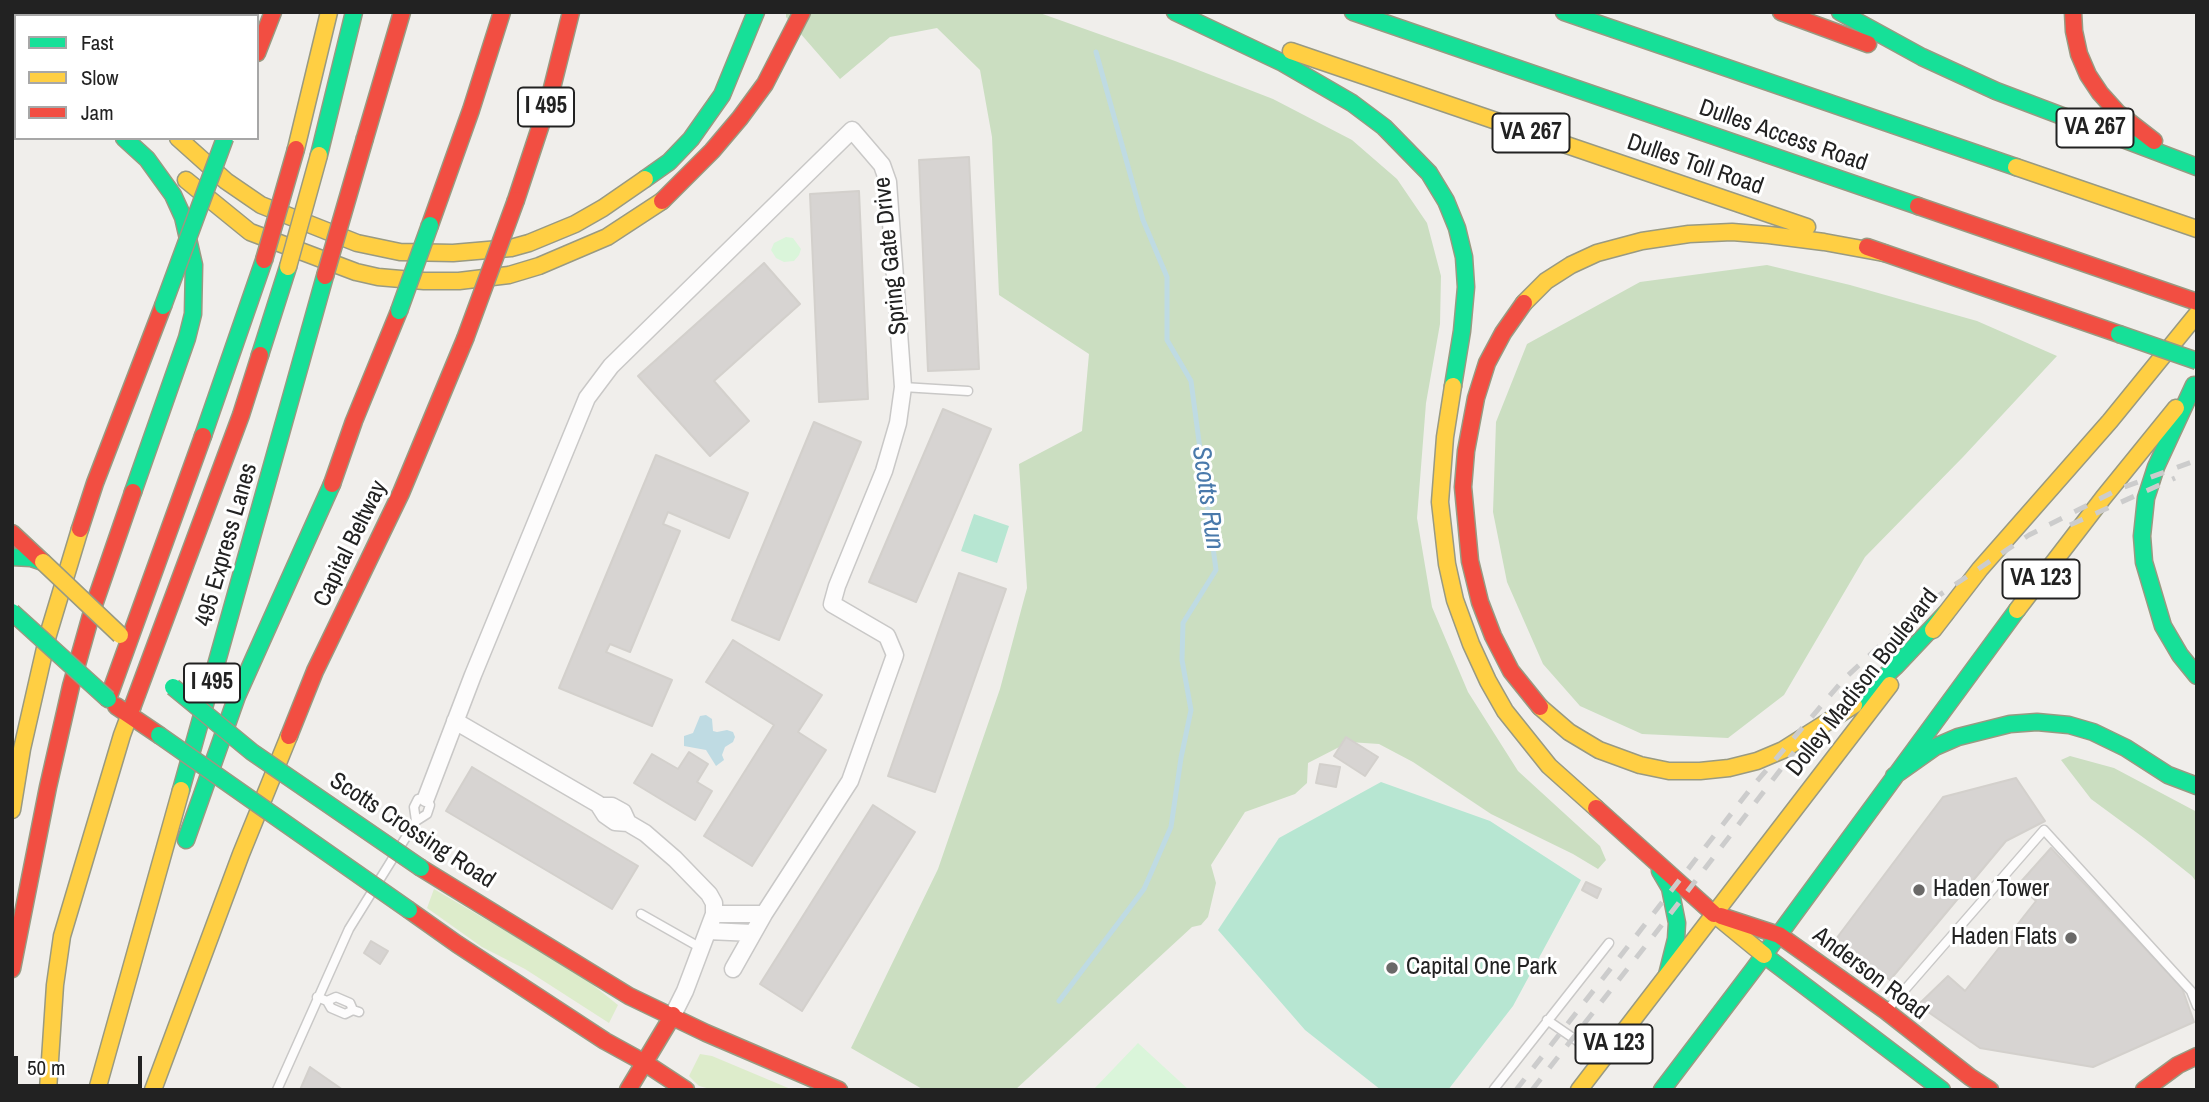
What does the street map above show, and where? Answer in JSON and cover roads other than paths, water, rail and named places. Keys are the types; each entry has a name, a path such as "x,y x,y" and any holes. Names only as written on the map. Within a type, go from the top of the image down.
{"main road":[{"path":"259,48 272,12"},
{"name":"495 Express Lanes","path":"97,1090 325,276 402,12"},
{"path":"179,802 259,618 354,421 399,311 471,110 502,12"},
{"name":"Capital Beltway","path":"153,1090 231,879 315,671 410,473 465,339 549,100 571,12"},
{"path":"180,140 226,181 261,205 356,243 400,252 453,253 511,248 575,224 611,203 669,162 691,139 722,95 756,12"},
{"path":"140,140 240,225 278,244 378,278 459,281 509,275 552,261 607,237 666,198 712,151 765,84 802,12"},
{"path":"1176,12 1283,63 1352,103 1384,127 1410,152 1429,173 1446,201 1464,257 1466,286 1462,331 1452,383 1440,502 1447,564 1455,600 1471,644 1505,711 1549,766 1647,854 1670,888 1675,906 1676,939 1667,975"},
{"name":"Dulles Toll Road","path":"1176,12 2197,361"},
{"name":"Dulles Access Road","path":"1353,12 2197,302"},
{"name":"Dulles Access Road","path":"1564,12 2192,227"},
{"path":"1781,12 1996,91"},
{"name":"VA 267","path":"1840,12 1922,57 1996,91 2195,166"},
{"path":"2073,12 2079,54 2100,93 2136,127 2195,166"},
{"path":"48,1090 55,985 62,936 122,735 241,415 288,267 353,16"},
{"path":"108,699 124,639 242,330 296,149 328,18"},
{"path":"12,969 71,686 98,595 193,314 194,265 183,217 161,176 126,140"},
{"path":"12,810 22,749 66,570 99,472 224,140"},
{"path":"1884,253 1769,235 1732,232 1689,234 1642,241 1597,253 1546,281 1520,307 1503,333 1488,363 1476,398 1467,442 1463,488 1470,561 1480,602 1493,636 1511,671 1537,705 1569,732 1599,750 1640,765 1669,771 1729,768 1783,750 1854,705 1896,666 1946,613"},
{"name":"Dolley Madison Boulevard","path":"1579,1090 1980,569 2110,421 2197,314"},
{"path":"2196,384 2156,467 2147,498 2142,536 2144,562 2151,591 2164,625 2180,655 2197,676"},
{"name":"VA 123","path":"1662,1090 2053,563 2196,384"},
{"path":"181,858 237,696 338,470 354,421"},
{"name":"Scotts Crossing Road","path":"17,547 43,562 173,687 214,722 252,752 421,868 629,996 706,1033 839,1090"},
{"path":"12,612 108,699 159,736 457,944 686,1090"},
{"path":"1894,776 1935,747 1958,737 1996,727 2037,722 2069,725 2093,732 2126,748 2168,775 2197,786"},
{"name":"Anderson Road","path":"1647,854 1764,955 1942,1090"},
{"name":"Anderson Road","path":"1714,914 1779,935 1990,1090"},
{"path":"628,1090 673,1015"},
{"path":"2144,1090 2178,1065 2197,1056"}],"street":[{"name":"Spring Gate Drive","path":"426,798 455,720 587,398 611,366 852,130 882,165 888,182 903,387 898,424 884,471 832,604 887,636 895,655 850,781 764,914 733,969"},
{"path":"455,720 600,806 605,816 615,822 628,823 645,833 701,883 713,903 714,914 673,1015"},
{"path":"714,914 764,914"},
{"path":"708,931 754,933"}],"lane":[{"path":"903,387 968,391"},
{"path":"277,1090 349,929 416,821 427,814 430,805 426,798 418,799 414,807 416,821"},
{"path":"1886,1011 2044,830 2191,991 2197,1006"},
{"path":"641,914 701,948"},
{"path":"1494,1089 1609,943"},
{"path":"317,997 327,1001 331,1008 345,1014 356,1011"},
{"path":"1547,1020 1603,1059"}],"water":[{"path":"706,715 712,719 713,731 727,730 733,732 735,737 733,742 725,747 722,755 724,760 716,766 706,750 684,746 684,736 693,733 700,716"}],"waterway":[{"name":"Scotts Run","path":"1059,1001 1144,889 1171,827 1191,710 1182,660 1183,623 1216,570 1191,381 1167,340 1167,277 1143,220 1096,52"}],"railway":[{"path":"1516,1090 1752,787 1844,679 1887,639 1929,602 2029,535 2119,489 2197,460"},
{"path":"2070,525 2175,478"},
{"path":"1532,1090 1794,752"}],"place":[{"name":"Haden Tower","path":"1919,890"},
{"name":"Haden Flats","path":"2071,938"},
{"name":"Capital One Park","path":"1392,968"}]}
